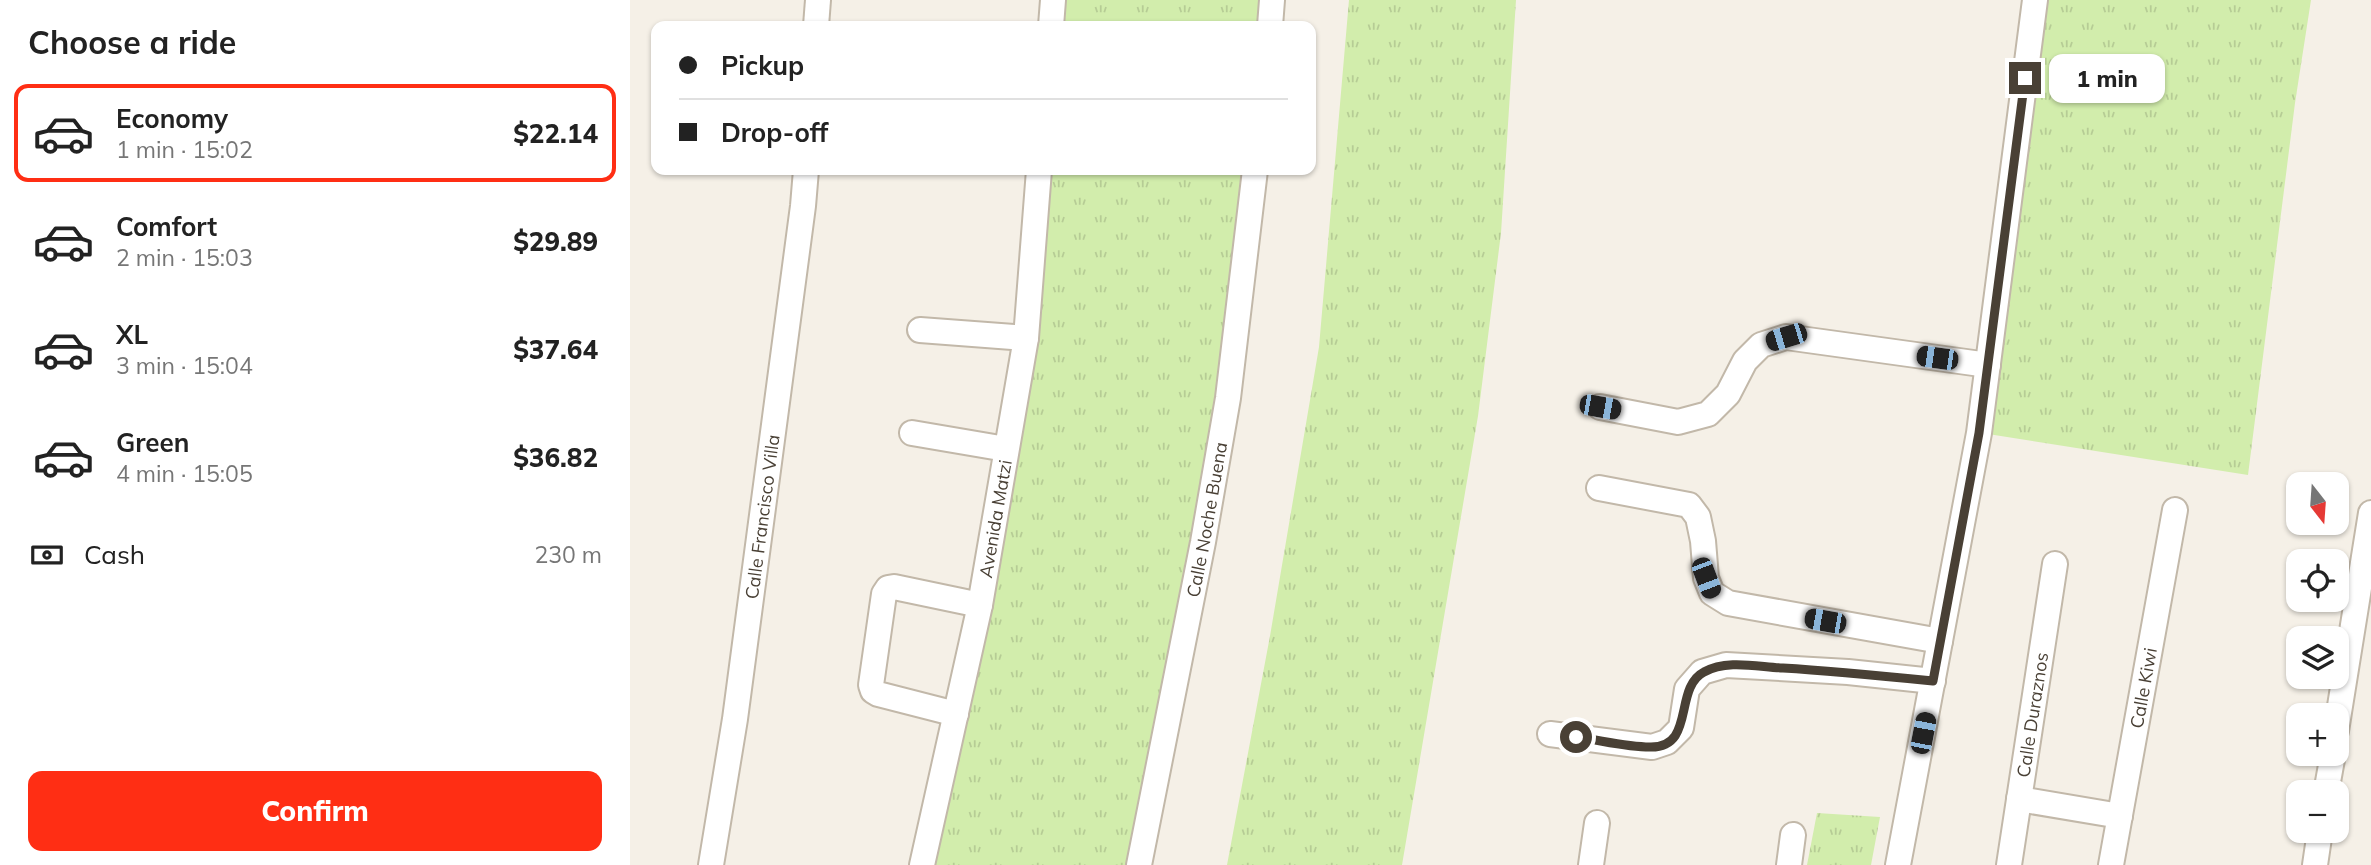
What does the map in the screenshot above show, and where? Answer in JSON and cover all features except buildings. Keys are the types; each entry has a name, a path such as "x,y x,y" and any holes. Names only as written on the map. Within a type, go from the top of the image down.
{"street":[{"path":"816,21 818,0"},
{"path":"1051,21 1053,0"},
{"path":"1270,21 1272,0"},
{"path":"1898,865 1979,433 2035,0"},
{"name":"Calle Francisco Villa","path":"711,865 737,705 806,175"},
{"name":"Avenida Matzi","path":"922,865 980,605 1026,338 1039,175"},
{"name":"Calle Noche Buena","path":"1139,865 1203,542 1228,398 1254,175"},
{"path":"920,330 1026,338"},
{"path":"1600,407 1678,422 1708,414 1728,394 1745,361 1761,345 1786,337 1988,365"},
{"path":"912,433 1006,449"},
{"path":"1599,488 1689,505 1698,517 1706,578 1712,593 1728,603 1940,641"},
{"name":"Calle Kiwi","path":"2111,865 2175,510"},
{"path":"2341,703 2371,513"},
{"name":"Calle Duraznos","path":"2009,865 2054,564"},
{"path":"956,714 873,691 884,594 894,587 980,605"},
{"path":"1550,734 1652,747 1667,742 1681,728 1687,690 1702,672 1726,665 1848,672 1933,681"},
{"path":"2019,799 2120,816"},
{"path":"1591,865 1597,823"},
{"path":"1789,865 1793,835"},
{"path":"2315,865 2318,843"}],"green space":[{"path":"1047,0 1273,0 1272,21 1045,21"},
{"path":"1349,0 1516,0 1501,233 1478,416 1402,865 1227,865 1270,636 1319,347"},
{"path":"2030,0 2311,0 2295,103 2248,475 1969,431"},
{"path":"1033,175 1258,175 1151,865 918,865 1018,362"},
{"path":"1817,813 1880,817 1871,865 1807,865"}],"route":[{"path":"1576,737 1652,747 1667,742 1681,728 1687,690 1702,672 1726,665 1848,672 1933,681 1979,433 2025,78"}]}
